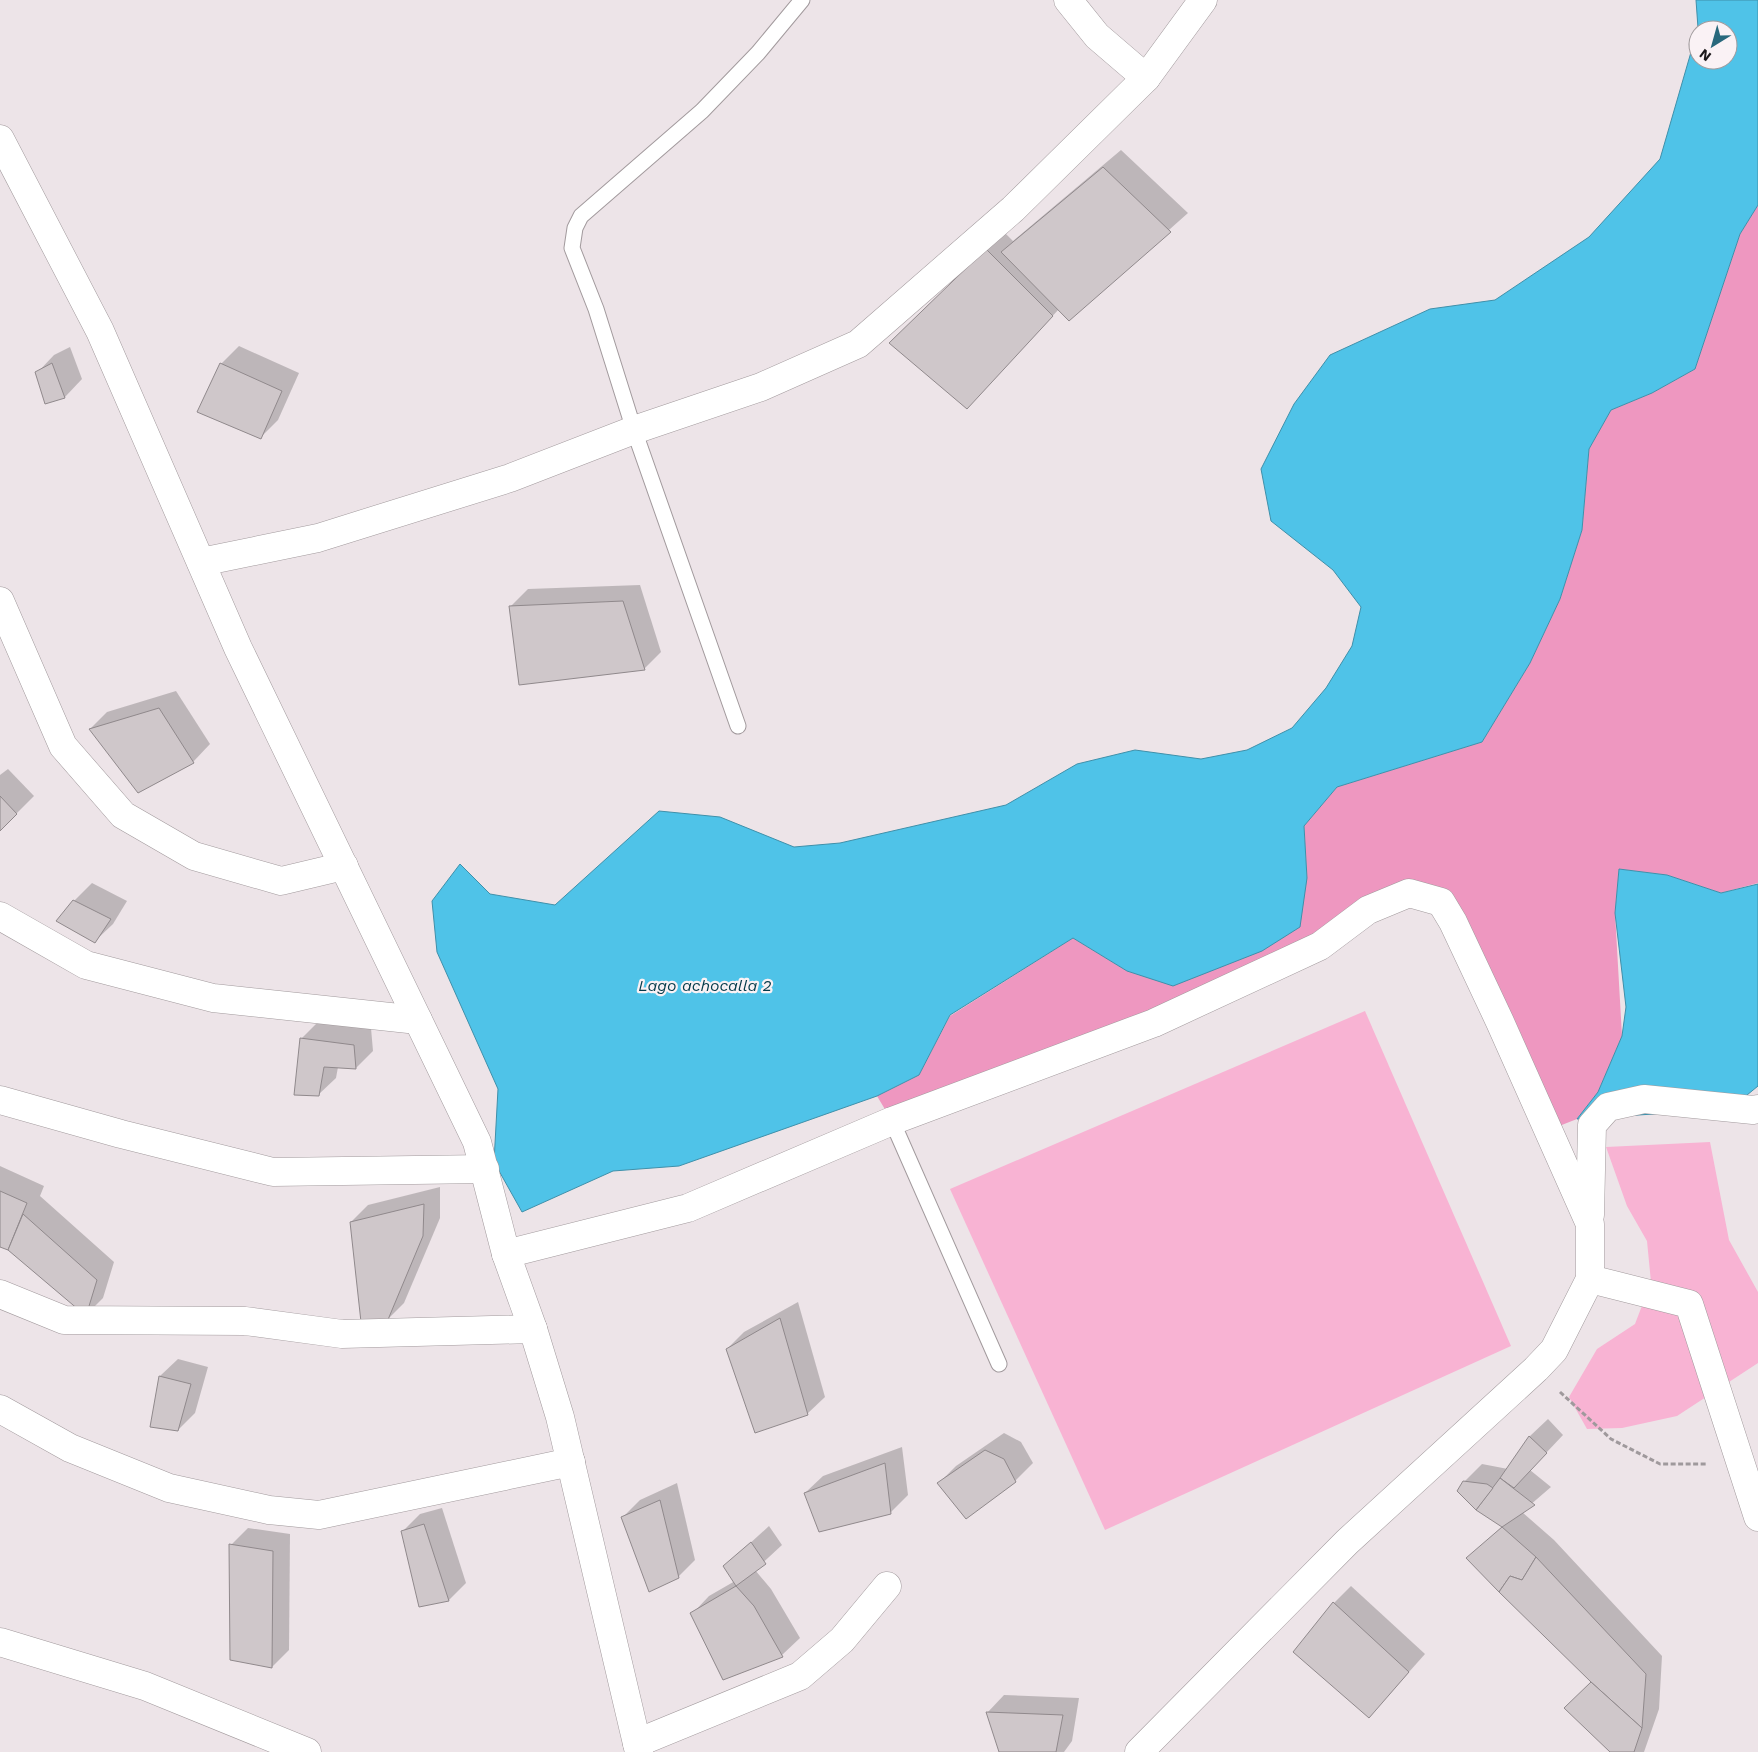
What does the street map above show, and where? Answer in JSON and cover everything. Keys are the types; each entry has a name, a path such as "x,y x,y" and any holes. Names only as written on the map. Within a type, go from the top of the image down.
{"street":[{"path":"1068,0 1096,36 1146,78"},
{"path":"201,562 318,538 510,478 634,430 760,387 858,344 1013,209 1146,78 1203,0"},
{"path":"0,139 100,331 238,648 477,1142 506,1254 534,1329 560,1417 638,1748 800,1676 842,1640 887,1586"},
{"path":"0,601 64,746 123,815 194,856 281,881 344,866"},
{"path":"506,1254 688,1208 892,1121 1154,1023 1320,946 1368,910 1409,893 1441,902 1454,922 1590,1224"},
{"path":"0,916 86,965 213,998 418,1020"},
{"path":"1139,1752 1347,1542 1536,1369 1554,1350 1590,1279 1592,1125 1608,1106 1644,1099 1758,1109"},
{"path":"0,1100 121,1134 273,1172 485,1169"},
{"path":"1590,1279 1689,1304 1758,1517"},
{"path":"0,1294 64,1320 245,1321 342,1334 534,1329"},
{"path":"0,1409 70,1448 169,1488 269,1510 320,1515 570,1462"},
{"path":"0,1642 145,1686 307,1752"}],"lane":[{"path":"738,726 634,430 596,309 572,248 575,228 591,206 648,160 702,111 758,53 802,0"},
{"path":"892,1121 999,1364"}],"path":[{"path":"1536,1369 1611,1439 1660,1464 1713,1464"}],"shaded area":[{"path":"1758,205 1758,883 1721,893 1667,875 1619,869 1615,913 1622,1036 1598,1092 1577,1119 1549,1130 1453,922 1409,893 1320,946 892,1121 877,1096 919,1075 950,1016 1073,938 1127,971 1307,878 1304,826 1337,787 1482,742 1530,663 1560,599 1582,530 1589,449 1611,410 1652,393 1695,369 1740,234"},
{"path":"1365,1011 1511,1346 1105,1530 950,1189"},
{"path":"1710,1142 1729,1240 1758,1292 1758,1363 1677,1416 1622,1428 1587,1429 1569,1397 1597,1349 1635,1324 1651,1282 1647,1241 1627,1206 1606,1147"}],"water":[{"name":"Lago achocalla 2","path":"1696,0 1758,0 1758,205 1740,234 1695,369 1652,393 1611,410 1589,449 1582,530 1560,599 1530,663 1482,742 1337,787 1304,826 1307,878 1300,927 1262,951 1173,986 1127,971 1073,938 950,1015 919,1075 877,1096 679,1166 613,1171 522,1212 494,1162 498,1089 437,952 432,901 460,864 490,894 555,905 659,811 720,817 794,847 840,843 1006,805 1077,764 1135,750 1201,759 1247,750 1292,728 1326,688 1352,646 1361,607 1333,570 1271,521 1261,469 1294,404 1330,355 1430,309 1495,300 1589,237 1660,159 1688,62 1688,70 1738,70 1738,20 1697,20"},
{"path":"1619,869 1667,875 1721,893 1758,884 1758,1086 1730,1109 1577,1119 1598,1092 1622,1036 1626,1007 1615,913"}],"building":[{"path":"1103,167 1171,232 1069,321 1001,252"},
{"path":"986,249 1053,316 967,409 889,343"},
{"path":"52,363 65,398 45,404 35,372"},
{"path":"220,363 282,391 261,439 197,412"},
{"path":"623,601 645,670 519,685 509,606"},
{"path":"159,708 194,763 138,793 89,729"},
{"path":"0,796 17,814 0,831"},
{"path":"73,900 111,919 95,943 56,921"},
{"path":"300,1038 354,1045 356,1069 324,1067 319,1096 294,1095"},
{"path":"0,1191 27,1203 8,1250 0,1247"},
{"path":"424,1204 423,1236 387,1322 361,1322 350,1222"},
{"path":"23,1214 97,1280 86,1316 8,1250"},
{"path":"780,1318 808,1415 755,1433 726,1349"},
{"path":"159,1376 191,1384 178,1431 150,1427"},
{"path":"1529,1436 1547,1453 1514,1488 1500,1478"},
{"path":"985,1450 1004,1459 1016,1482 966,1519 937,1483"},
{"path":"885,1463 891,1514 819,1532 804,1493"},
{"path":"1500,1478 1535,1505 1502,1527 1476,1510"},
{"path":"1463,1481 1487,1484 1493,1488 1476,1510 1457,1491"},
{"path":"660,1500 679,1578 649,1592 621,1517"},
{"path":"424,1524 449,1601 419,1607 401,1531"},
{"path":"1502,1527 1536,1557 1522,1580 1510,1576 1499,1592 1466,1558"},
{"path":"751,1542 766,1564 736,1586 723,1566"},
{"path":"229,1544 273,1551 272,1668 230,1660"},
{"path":"1536,1557 1646,1674 1642,1728 1591,1682 1499,1592 1510,1576 1522,1580"},
{"path":"736,1586 754,1606 783,1657 723,1680 690,1613"},
{"path":"1333,1602 1409,1672 1369,1718 1293,1652"},
{"path":"1591,1682 1642,1728 1634,1752 1610,1752 1564,1708"},
{"path":"986,1712 1063,1715 1056,1752 999,1752"}]}
